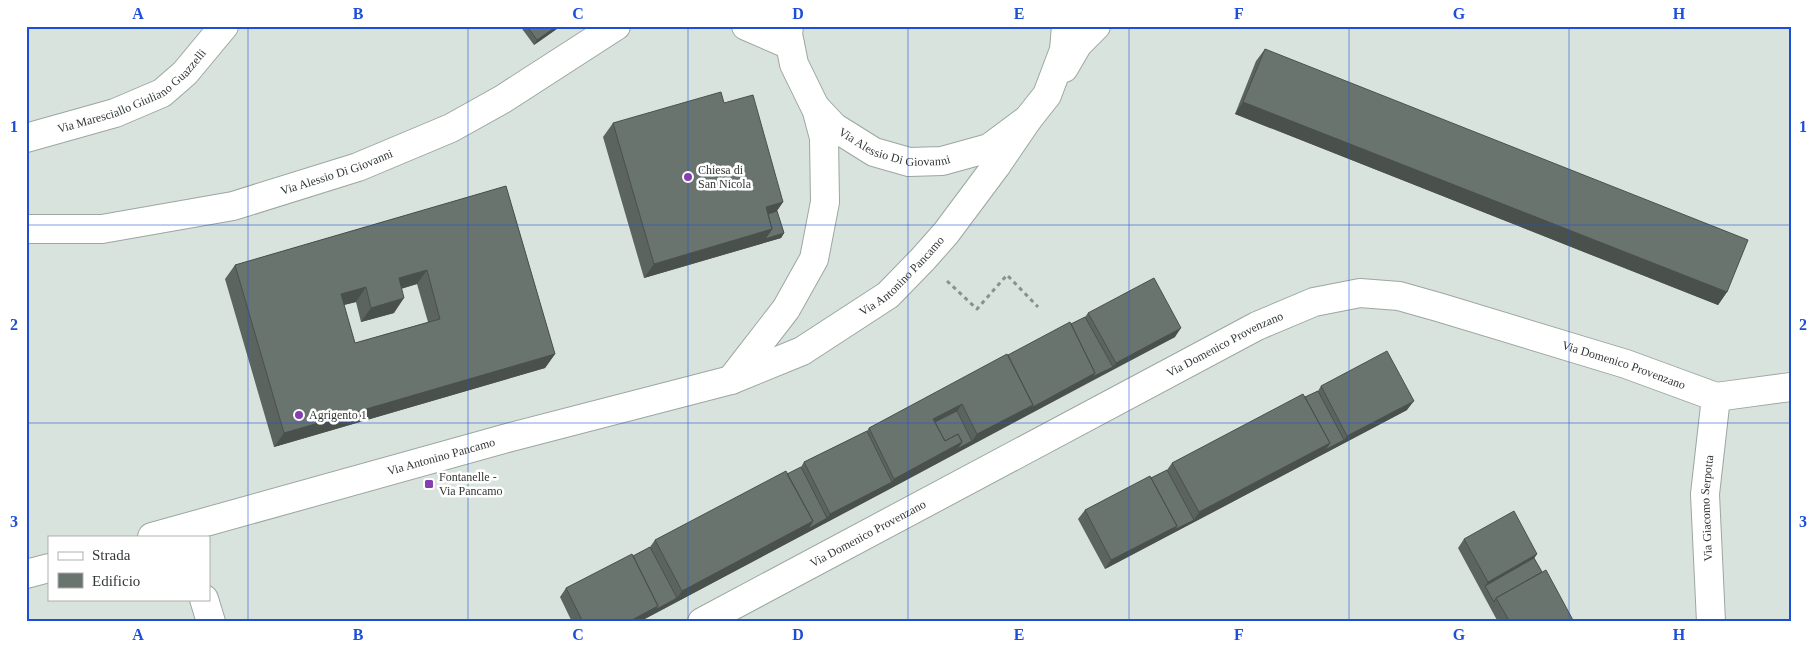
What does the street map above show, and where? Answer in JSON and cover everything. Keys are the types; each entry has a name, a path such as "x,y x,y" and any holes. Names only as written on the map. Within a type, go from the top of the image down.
{"street":[{"name":"Via Maresciallo Giuliano Guazzelli","path":"26,138 115,113 162,93 185,73 224,26"},
{"name":"Via Alessio Di Giovanni","path":"26,229 102,229 224,208 358,167 451,128 503,99 616,26"},
{"path":"746,26 790,36"},
{"name":"Via Alessio Di Giovanni","path":"1047,95 1064,50 1066,26"},
{"name":"Via Alessio Di Giovanni","path":"790,36 794,64 815,107 834,127 874,152 909,162 942,161 989,148 1028,120 1047,95 1078,44 1096,26"},
{"path":"731,380 786,309 814,259 825,202 824,138 815,107"},
{"name":"Via Antonino Pancamo","path":"158,536 183,532 511,436 731,380 802,351 888,295 946,232 1028,120"},
{"name":"Via Domenico Provenzano","path":"702,622 1257,326 1314,302 1360,294 1399,296 1448,309 1626,364 1716,396 1791,387"},
{"name":"Via Giacomo Serpotta","path":"1711,622 1705,494 1716,396"},
{"path":"26,574 48,568"},
{"path":"204,600 210,622"}],"path":[{"path":"923,259 977,309 1007,275 1038,307"}],"building":[{"path":"527,26 557,26 537,40"},
{"path":"1265,49 1748,240 1727,292 1243,102"},
{"name":"Chiesa di San Nicola","path":"721,92 724,103 753,95 783,202 766,207 772,229 654,264 613,123"},
{"path":"506,186 555,354 284,433 235,265","holes":["427,270 440,319 355,343 341,294 366,287 371,308 404,298 399,278"]},
{"path":"777,211 784,233 765,239 772,229 768,214"},
{"path":"1154,278 1181,328 1116,363 1088,313"},
{"path":"1085,317 1113,367 1092,377 1095,373 1071,324"},
{"path":"1070,322 1095,373 1031,408 1033,405 1008,355"},
{"path":"1387,351 1414,401 1347,436 1321,386"},
{"path":"1007,354 1033,405 977,434 962,404 933,419 945,441 958,434 962,442 894,479 869,428"},
{"path":"1318,391 1344,440 1325,450 1330,443 1305,397"},
{"path":"1303,394 1330,443 1199,512 1172,463"},
{"path":"957,411 972,441 957,449 962,442 958,434 945,441 935,422"},
{"path":"867,431 892,482 830,514 804,462"},
{"path":"801,467 827,518 808,529 813,521 787,474"},
{"path":"1167,470 1194,520 1174,530 1177,526 1151,478"},
{"path":"786,471 813,521 682,591 655,540"},
{"path":"1150,476 1177,526 1111,560 1085,510"},
{"path":"1514,511 1537,554 1488,582 1464,539"},
{"path":"650,547 677,598 655,610 658,606 633,556"},
{"path":"632,554 658,606 628,622 583,622 566,588"},
{"path":"1534,558 1542,572 1496,598 1494,602 1485,586"},
{"path":"1546,570 1574,622 1510,622 1496,598"}],"place":[{"name":"Chiesa di San Nicola","path":"688,177"},
{"name":"Agrigento 1","path":"299,415"},
{"name":"Fontanelle - Via Pancamo","path":"429,484"}]}
